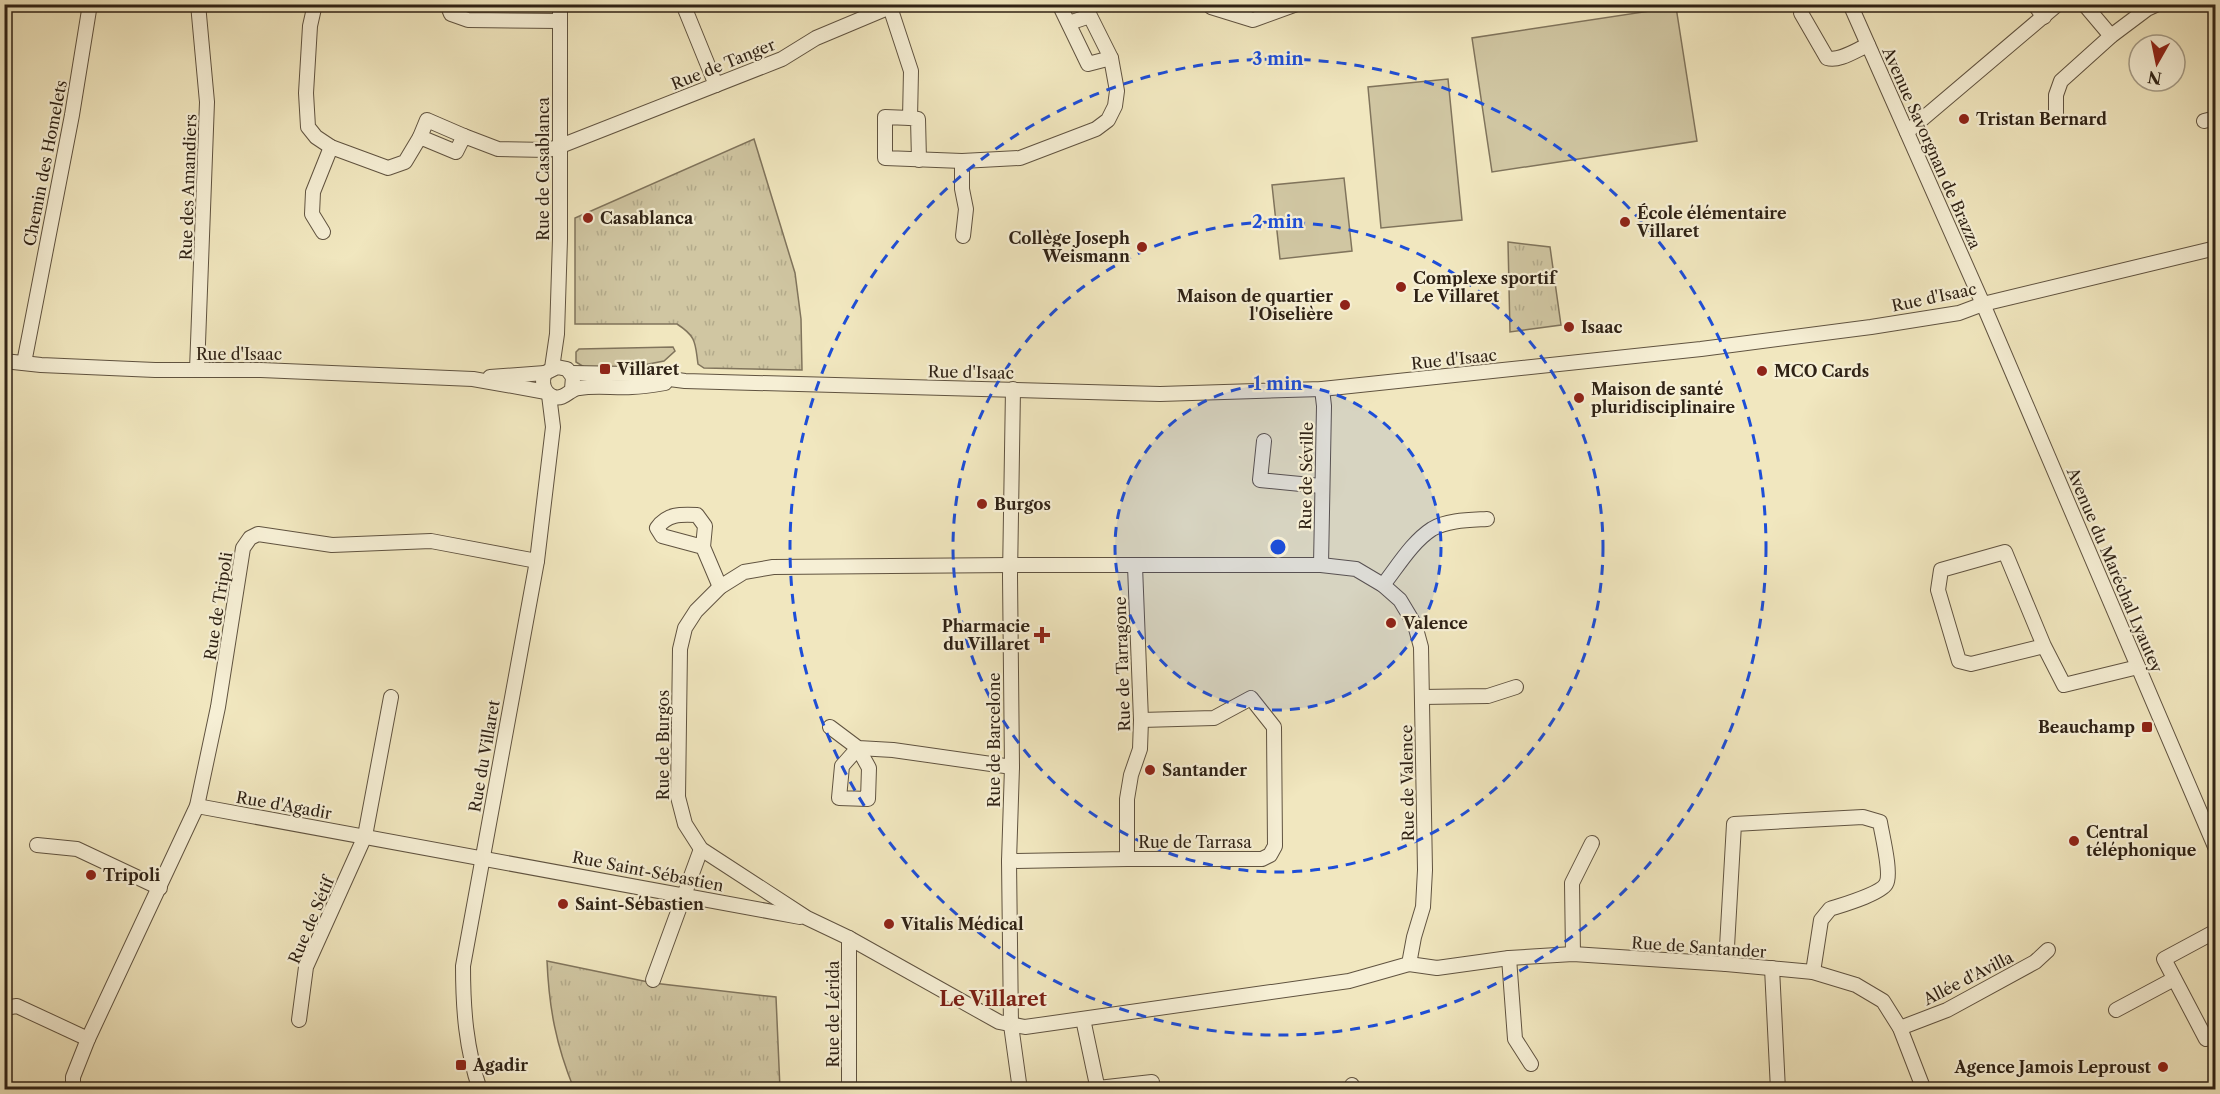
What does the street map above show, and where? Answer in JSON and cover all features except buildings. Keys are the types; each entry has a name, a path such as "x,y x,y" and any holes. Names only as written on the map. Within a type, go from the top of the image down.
{"street":[{"name":"Chemin des Homelets","path":"24,363 72,115 90,4"},
{"name":"Rue des Amandiers","path":"196,370 207,102 198,4"},
{"path":"315,4 310,26 306,93 308,128 316,138 331,147 313,192 312,214 323,231"},
{"path":"447,4 451,14 468,20 560,21"},
{"name":"Rue de Casablanca","path":"549,371 557,334 560,239 558,147 560,4"},
{"path":"683,4 716,85"},
{"path":"1059,4 1088,64 1112,58"},
{"path":"1210,4 1212,7 1253,20 1297,4"},
{"name":"Avenue Savorgnan de Brazza","path":"1850,4 1983,304"},
{"path":"2034,4 2044,17"},
{"path":"1907,132 2058,4"},
{"path":"2084,4 2111,36"},
{"path":"2056,116 2056,95 2061,81 2111,36 2147,9 2158,4"},
{"path":"892,6 911,71 910,118"},
{"name":"Rue de Tanger","path":"331,147 388,168 405,162 420,137 456,152 464,136 498,149 548,150 782,59 816,38 892,6"},
{"path":"1800,13 1827,58 1832,60 1839,58 1868,45"},
{"path":"919,160 918,119 885,117 885,158 919,160 962,162 1020,158 1096,129 1108,120 1115,106 1117,91 1112,58 1090,16 1069,23"},
{"path":"962,162 962,189 966,209 963,236"},
{"name":"Rue d'Isaac","path":"473,379 549,371 562,367 569,371 631,374 685,381 1160,394 1322,389 1701,348 1959,313 1983,304 2216,248"},
{"name":"Avenue du Maréchal Lyautey","path":"1983,304 2216,849"},
{"name":"Rue de Casablanca","path":"557,334 569,371"},
{"name":"Rue d'Isaac","path":"4,361 473,379 558,393 581,387 633,387 685,381"},
{"path":"549,371 543,381 558,393 574,381 569,371"},
{"name":"Rue de Séville","path":"1321,565 1324,406 1322,389"},
{"name":"Rue de Barcelone","path":"1013,390 1012,767 1009,861 1011,1025 1020,1089"},
{"name":"Rue du Villaret","path":"480,1089 471,1065 465,1029 463,966 537,561 558,393"},
{"path":"1264,441 1260,480 1321,486"},
{"path":"1383,585 1418,541 1434,528 1458,521 1487,519"},
{"name":"Rue de Tripoli","path":"73,1089 73,1077 88,1039 197,806 218,707 243,548 250,538 258,534 332,545 431,541 537,561"},
{"path":"704,548 720,587"},
{"path":"2044,646 1971,664 1959,661 1938,590 1941,570 2005,552 2044,646 2064,685 2138,667"},
{"name":"Rue de Valence","path":"1011,565 1321,565 1356,570 1383,585 1400,600 1415,625 1421,647 1424,907 1414,936 1409,964"},
{"name":"Rue de Burgos","path":"1011,565 773,567 744,573 720,587 696,611 685,628 680,649 678,797 685,824 701,849 807,918 849,938 999,1022 1011,1025"},
{"name":"Rue de Tarragone","path":"1127,859 1127,799 1131,775 1140,749 1141,720 1135,566"},
{"path":"1422,697 1488,696 1516,687"},
{"path":"365,836 391,697"},
{"name":"Rue de Tarrasa","path":"1127,859 1262,859 1270,855 1275,846 1274,727 1251,698 1214,718 1141,720"},
{"path":"830,727 858,748 893,750 1012,767"},
{"name":"Rue d'Agadir","path":"197,806 483,857"},
{"path":"1726,964 1734,824 1863,817 1880,822 1888,874 1886,884 1878,891 1830,909 1825,914 1821,920 1813,972"},
{"name":"Rue de Sétif","path":"299,1020 306,967 365,836"},
{"path":"1573,954 1572,883 1592,843"},
{"path":"37,845 77,849 160,888"},
{"path":"653,980 701,849"},
{"name":"Rue Saint-Sébastien","path":"483,857 807,918"},
{"path":"1009,861 1127,859"},
{"path":"2206,1039 2164,959 2216,931"},
{"name":"Rue de Lérida","path":"849,938 849,1089"},
{"name":"Allée d'Avilla","path":"1900,1028 1947,1010 2035,962 2048,950"},
{"name":"Rue de Santander","path":"1409,964 1437,968 1509,958 1573,954 1813,972 1856,985 1883,1001 1900,1028 1924,1089"},
{"path":"1509,958 1515,1039 1531,1064"},
{"path":"1011,1025 1025,1027 1349,981 1409,964"},
{"path":"1772,968 1778,1089"},
{"path":"2116,1010 2174,979"},
{"path":"4,1008 16,1006 88,1039"},
{"path":"1083,1019 1098,1089 1152,1082 1153,1089"}],"green space":[{"path":"1676,7 1697,141 1492,172 1472,38"},
{"path":"1448,79 1462,220 1381,228 1368,87"},
{"path":"754,139 795,273 801,319 802,370 704,368 698,364 692,337 677,324 575,324 575,218"},
{"path":"1344,178 1352,251 1280,259 1272,185"},
{"path":"1508,242 1550,247 1561,325 1510,332"},
{"path":"673,347 675,351 664,361 628,368 584,367 576,362 576,352 579,349"},
{"path":"547,961 653,983 776,997 780,1089 574,1089 554,1026"}],"place":[{"name":"Tristan Bernard","path":"1964,119"},
{"name":"Casablanca","path":"588,218"},
{"name":"École élémentaire Villaret","path":"1625,222"},
{"name":"Collège Joseph Weismann","path":"1142,247"},
{"name":"Complexe sportif Le Villaret","path":"1401,287"},
{"name":"Maison de quartier l'Oiselière","path":"1345,305"},
{"name":"Isaac","path":"1569,327"},
{"name":"Villaret","path":"605,369"},
{"name":"MCO Cards","path":"1762,371"},
{"name":"Maison de santé pluridisciplinaire","path":"1579,398"},
{"name":"Burgos","path":"982,504"},
{"name":"Valence","path":"1391,623"},
{"name":"Pharmacie du Villaret","path":"1042,635"},
{"name":"Beauchamp","path":"2147,727"},
{"name":"Santander","path":"1150,770"},
{"name":"Central téléphonique","path":"2074,841"},
{"name":"Tripoli","path":"91,875"},
{"name":"Saint-Sébastien","path":"563,904"},
{"name":"Vitalis Médical","path":"889,924"},
{"name":"Agadir","path":"461,1065"},
{"name":"Agence Jamois Leproust","path":"2163,1067"}],"district":[{"name":"Le Villaret","path":"993,999"}]}
